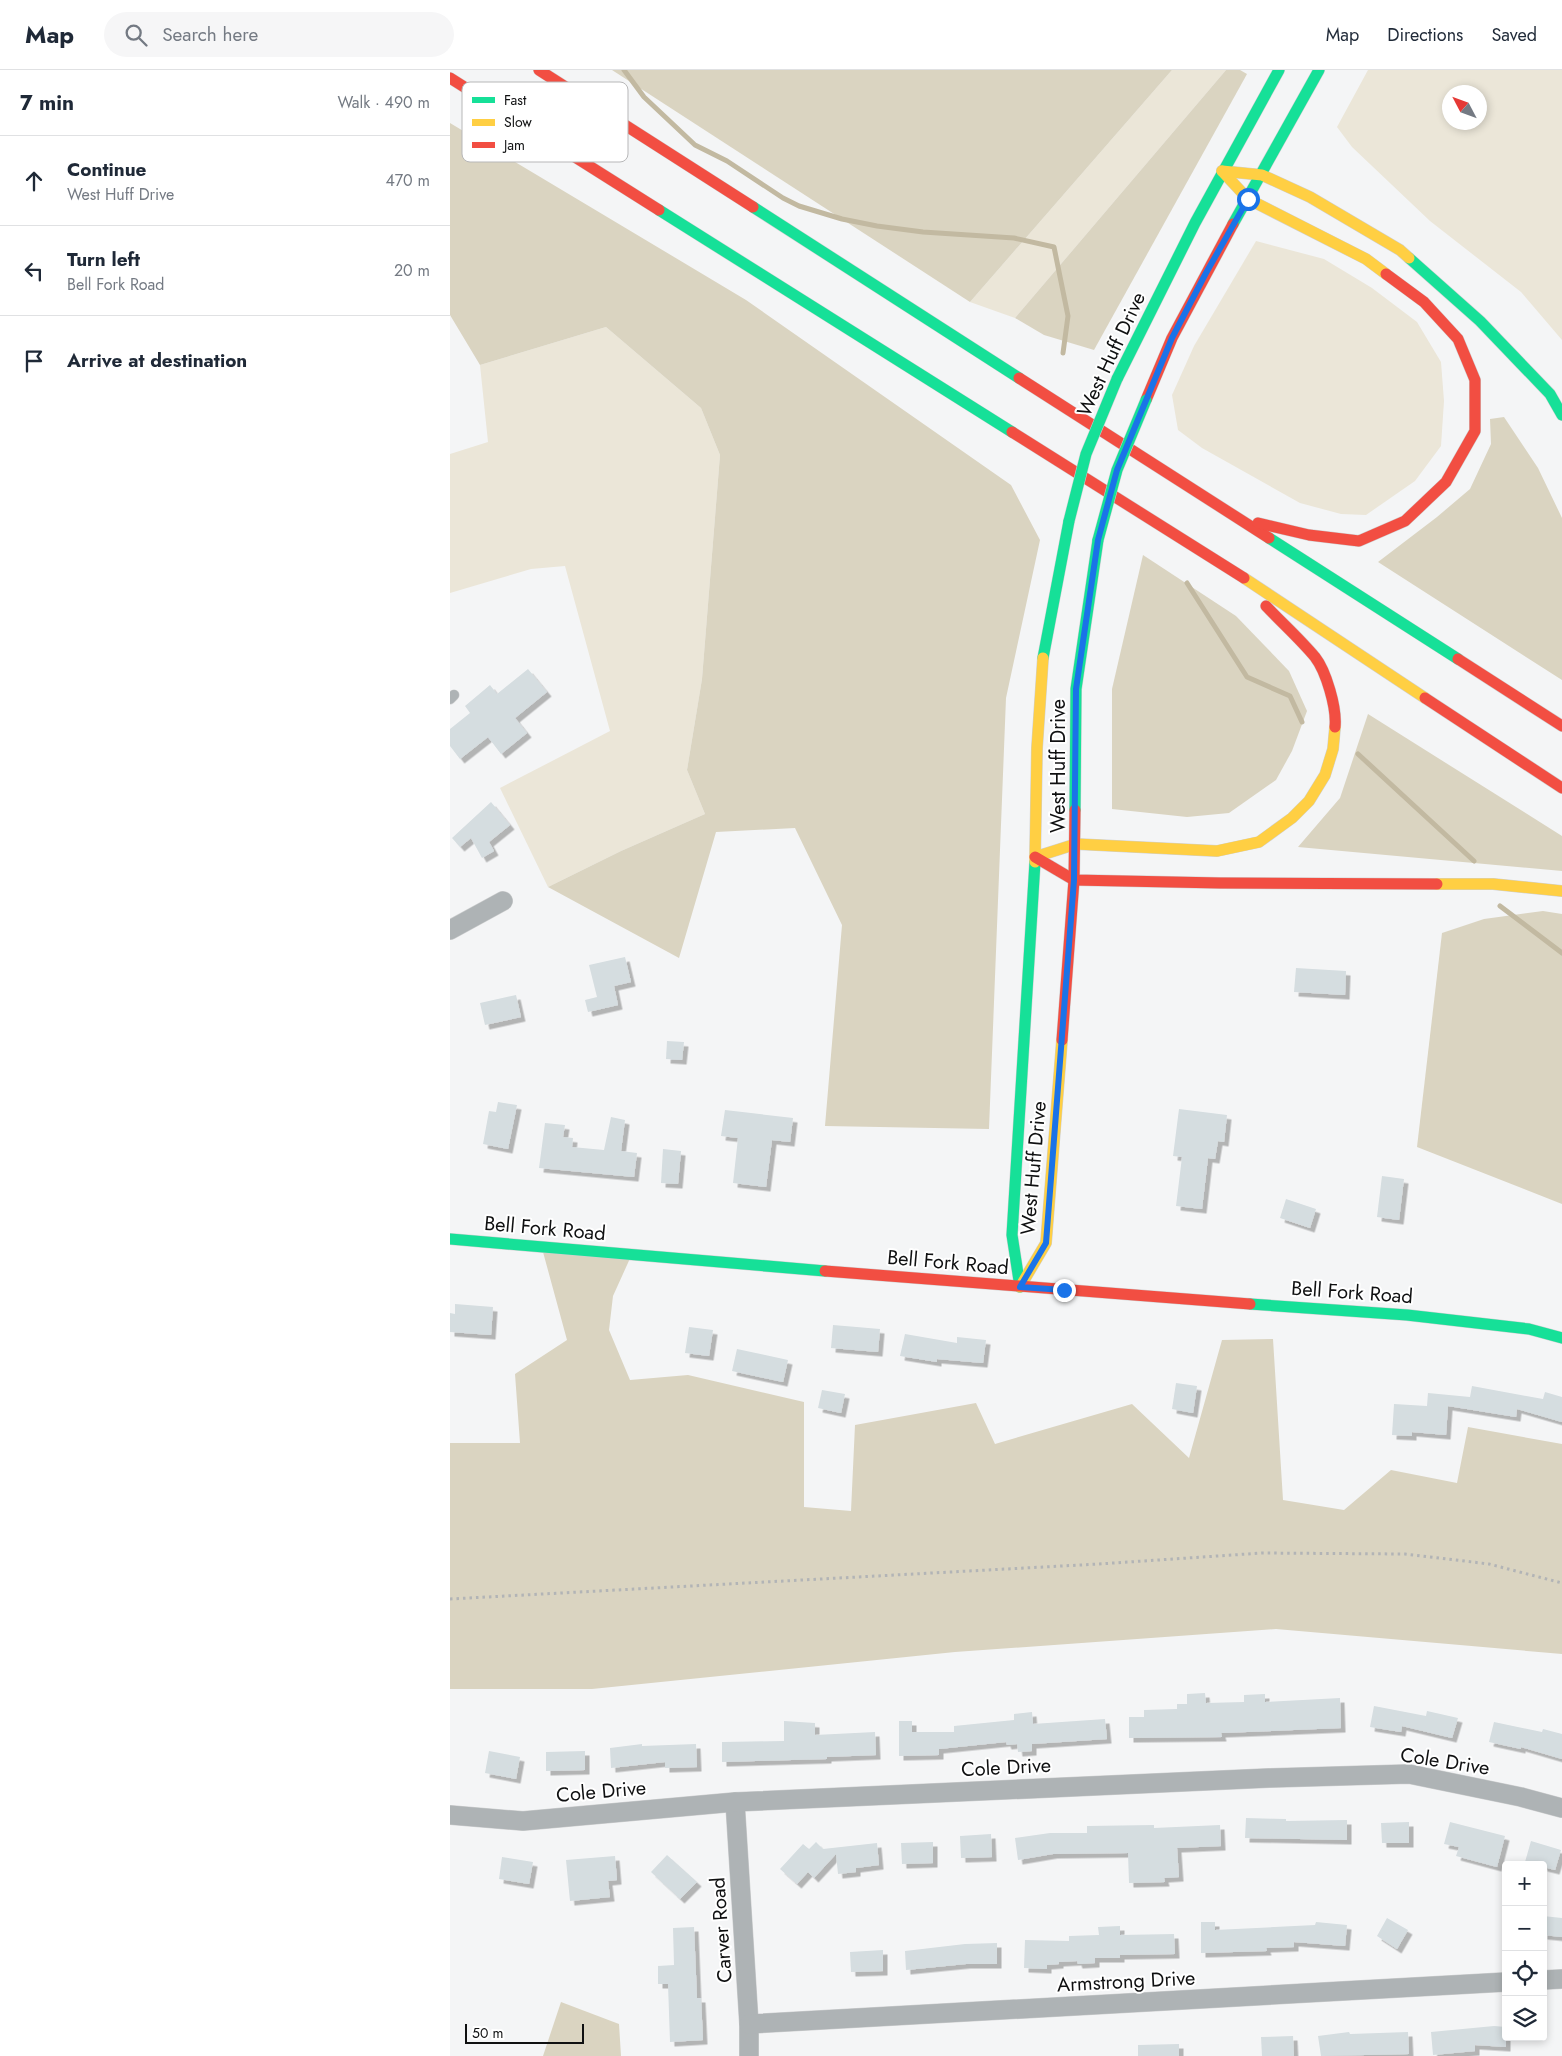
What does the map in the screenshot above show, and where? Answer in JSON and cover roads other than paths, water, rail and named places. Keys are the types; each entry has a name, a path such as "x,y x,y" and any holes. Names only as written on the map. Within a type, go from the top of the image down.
{"main road":[{"path":"539,70 558,82"},
{"name":"West Huff Drive","path":"1020,1287 1012,1235 1035,857 1037,748 1043,651 1069,521 1086,454 1117,379 1144,322 1222,172 1279,70"},
{"name":"West Huff Drive","path":"1020,1287 1046,1243 1076,844 1076,689 1098,540 1117,470 1172,338 1319,70"},
{"path":"450,78 462,86"},
{"path":"628,127 1562,726"},
{"path":"583,162 1231,570 1562,788"},
{"path":"1222,172 1248,199 1366,258 1424,302 1458,339 1474,380 1475,431 1446,482 1405,521 1359,541 1309,535 1238,518"},
{"path":"1222,172 1262,175 1310,197 1400,250 1480,321 1550,394 1562,415"},
{"path":"1035,857 1076,844 1216,851 1259,842 1292,818 1309,800 1324,775 1333,749 1336,719 1331,692 1316,658 1231,570"},
{"path":"1035,857 1074,880 1230,883 1493,884 1562,891"},
{"name":"Bell Fork Road","path":"450,1239 1020,1287 1407,1315 1529,1329 1562,1338"}],"street":[{"path":"450,930 503,901"},
{"name":"Cole Drive","path":"450,1815 523,1821 735,1802 1269,1778 1409,1774 1521,1797 1562,1808"},
{"name":"Carver Road","path":"735,1802 749,2024 749,2056"},
{"path":"1547,1980 1562,1979"},
{"name":"Armstrong Drive","path":"749,2024 1502,1982"}],"waterway":[{"path":"624,70 644,97 695,145 727,161 783,198 799,206 842,219 877,226 923,232 1014,238 1054,247 1068,316 1063,353"},
{"path":"1187,583 1247,677 1290,696 1302,722"},
{"path":"1358,754 1474,861"},
{"path":"1500,906 1562,953"}]}
